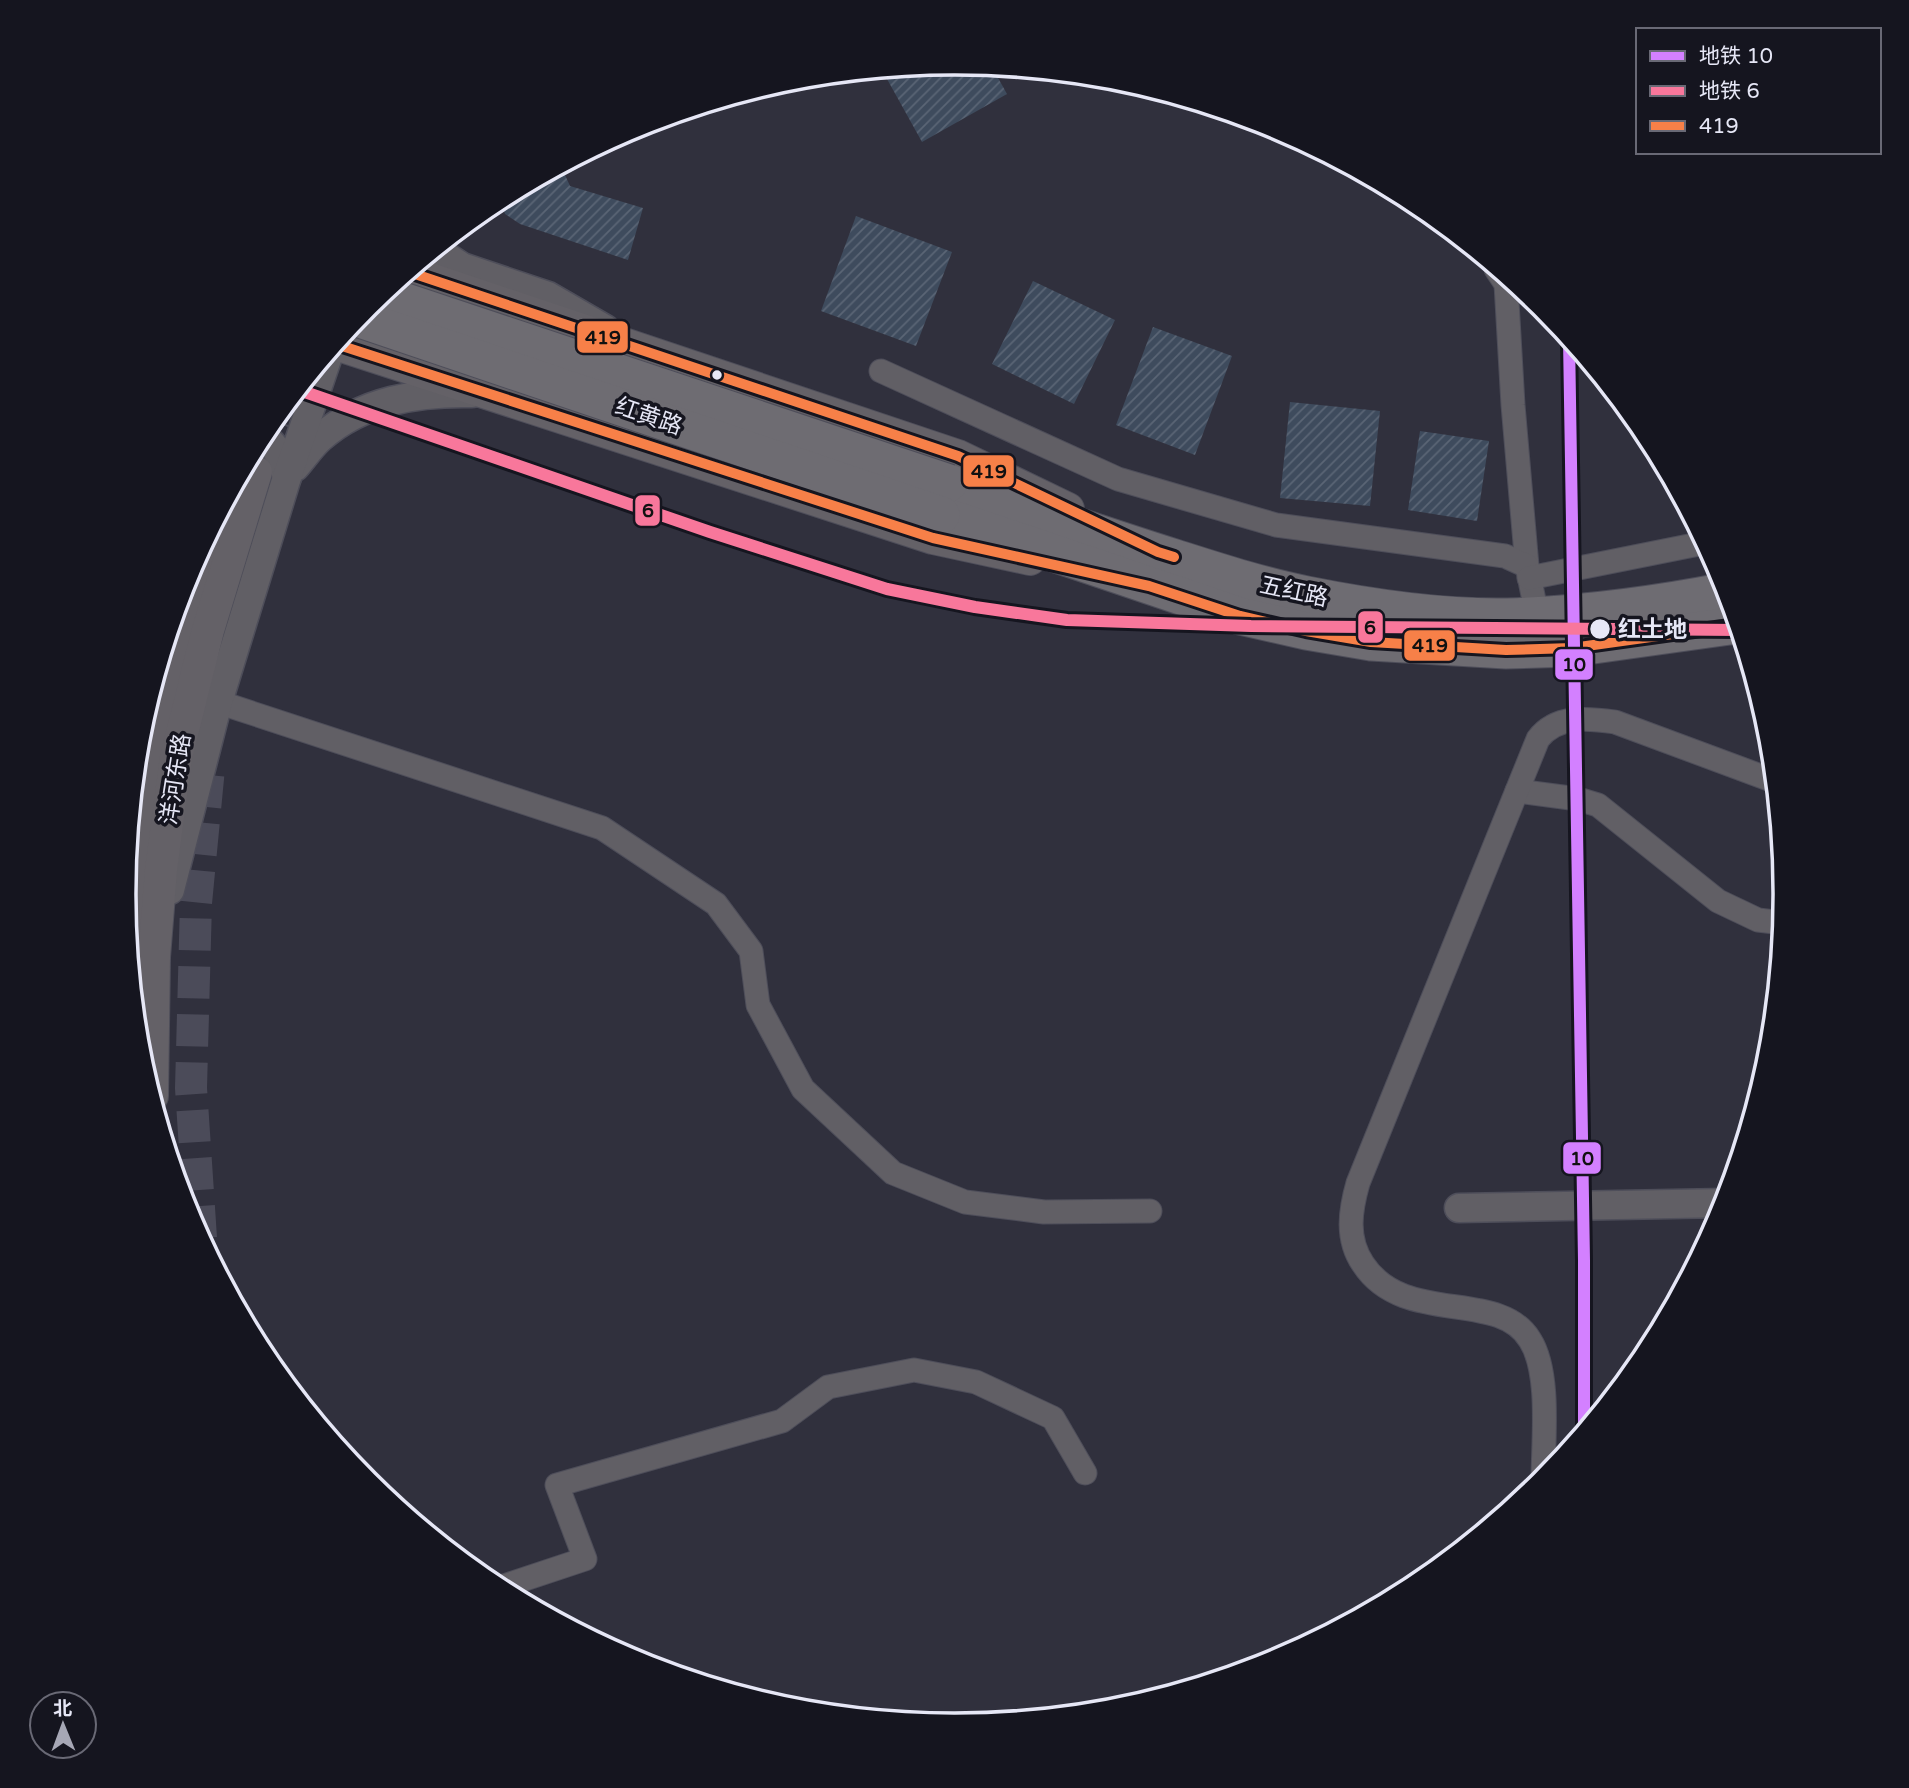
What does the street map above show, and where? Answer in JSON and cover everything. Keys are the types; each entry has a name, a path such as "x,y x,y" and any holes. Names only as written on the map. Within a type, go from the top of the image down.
{"highway":[{"name":"红黄路","path":"394,298 945,499"},
{"name":"红黄路","path":"370,322 945,499"},
{"name":"五红路","path":"945,499 1153,569 1240,616 1371,642 1506,650 1572,648 1728,626"},
{"name":"五红路","path":"1153,569 1245,580 1318,597 1436,613 1504,617 1637,606 1716,593"}],"main road":[{"name":"五红路","path":"418,275 958,456 1153,569"},
{"path":"488,394 478,376 479,343 484,330 497,317 516,307"},
{"name":"五红路","path":"346,347 933,538 1153,569"},
{"name":"洋河东路","path":"153,1060 154,957 161,870 176,757 208,629 256,472"},
{"name":"洋河东路","path":"138,850 154,751 181,627"}],"street":[{"path":"443,255 462,267 548,296 641,349"},
{"path":"1506,290 1513,405 1528,572 1537,615"},
{"path":"881,371 1118,479 1276,525 1505,556 1528,572 1694,544"},
{"path":"154,957 218,702 287,477 321,376"},
{"path":"287,477 320,438 346,420 374,406 402,397 432,393 488,394"},
{"path":"272,443 280,454 287,477"},
{"path":"218,702 602,828 716,904 751,951 758,1005 803,1089 893,1173 965,1202 1044,1212 1150,1211"},
{"path":"1543,1462 1543,1376 1539,1356 1530,1339 1518,1324 1498,1315 1403,1297 1384,1288 1360,1261 1353,1243 1350,1226 1351,1205 1358,1183 1538,739 1546,729 1557,723 1586,719 1615,722 1765,777"},
{"path":"1517,791 1578,799 1598,805 1718,901 1758,920 1772,922"},
{"path":"1459,1208 1712,1203"},
{"path":"513,1583 585,1559 557,1485 782,1421 828,1387 915,1370 976,1382 1053,1419 1085,1474"}],"building":[{"path":"954,75 997,77 1007,94 922,142 887,78"},
{"path":"565,174 570,186 643,208 628,260 520,224 504,211"},
{"path":"856,216 952,252 916,346 821,311"},
{"path":"1033,281 1115,320 1074,404 992,364"},
{"path":"1153,327 1232,356 1195,455 1116,425"},
{"path":"1290,402 1380,411 1370,506 1280,498"},
{"path":"1420,431 1489,441 1477,521 1408,510"}],"tunnel":[{"path":"256,472 259,462"},
{"path":"244,498 246,483"},
{"path":"209,579 220,531"},
{"path":"199,1209 191,1088 196,903 209,768"}],"metro line":[{"name":"10","path":"1569,353 1584,1260 1584,1417"},
{"name":"6","path":"307,393 710,532 887,589 975,607 1067,620 1251,626 1730,630"}],"transit line":[{"name":"419","path":"418,275 958,456 1158,552 1174,557"},
{"name":"419","path":"346,347 933,538 1149,586 1240,616 1306,631 1371,642 1506,650 1572,648 1728,626"}],"place":[{"name":"红土地","path":"1600,629"}]}
